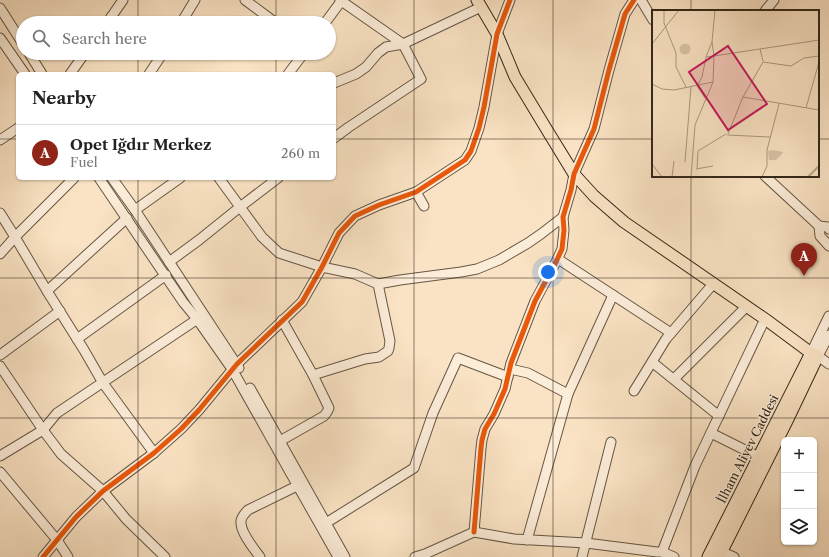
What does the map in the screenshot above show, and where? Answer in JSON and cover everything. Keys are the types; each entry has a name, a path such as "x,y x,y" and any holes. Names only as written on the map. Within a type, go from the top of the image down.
{"main road":[{"path":"479,3 497,34 515,77 574,174 594,196 624,222 765,319 814,355"},
{"name":"İlham Aliyev Caddesi","path":"715,553 759,457 814,355"},
{"name":"İlham Aliyev Caddesi","path":"715,553 788,419 814,355"}],"street":[{"path":"112,16 122,0"},
{"path":"186,16 196,0"},
{"path":"245,0 267,16"},
{"path":"330,16 341,0 402,44 421,79 336,137"},
{"path":"43,557 76,517 103,491 154,453 185,424 234,367 302,302 339,233 355,216 379,205 416,192 465,160 471,151 484,107 497,34 510,0"},
{"path":"474,532 482,440 485,429 505,390 511,363 535,301 562,249 564,230 563,217 574,174 594,129 625,14 634,0"},
{"path":"641,0 652,18"},
{"path":"766,10 774,0"},
{"path":"336,82 361,71 378,53 386,47 402,44 479,3"},
{"path":"0,8 16,33"},
{"path":"1,40 24,72"},
{"path":"33,60 41,72"},
{"path":"71,72 80,60"},
{"path":"150,72 158,60"},
{"path":"290,72 299,60"},
{"path":"0,140 16,129"},
{"path":"766,177 819,226 829,229"},
{"path":"0,254 72,180"},
{"path":"100,180 184,302 200,317"},
{"path":"113,180 169,262 200,317 234,367 280,441 345,557"},
{"path":"135,210 177,180"},
{"path":"220,180 262,237 279,253 322,267 355,274 378,284 477,269 499,260 541,234 563,217"},
{"path":"169,262 200,240 275,180"},
{"path":"416,192 424,206"},
{"path":"0,213 16,236 47,292 103,383 154,453"},
{"path":"47,292 127,218"},
{"path":"819,226 820,236 829,246"},
{"path":"558,259 671,333"},
{"path":"77,339 166,275"},
{"path":"313,375 365,359 379,357 388,351 390,341 378,284"},
{"path":"634,391 666,339 713,284"},
{"path":"527,540 568,394 613,295"},
{"path":"674,379 746,307"},
{"path":"0,355 60,311"},
{"path":"814,355 829,316"},
{"path":"0,456 43,430 57,413 200,317"},
{"path":"662,552 695,466 765,319"},
{"path":"280,441 324,416 329,408 313,375 282,320"},
{"path":"814,355 829,335"},
{"path":"814,355 829,364"},
{"path":"326,523 414,468 433,413 458,358 509,373 528,373 568,394"},
{"path":"652,362 719,416"},
{"path":"0,366 61,454 103,491 126,519 162,556"},
{"path":"234,367 297,486 338,557"},
{"path":"711,433 759,457"},
{"path":"582,557 611,442"},
{"path":"0,472 57,540 68,557"},
{"path":"260,557 244,534 241,519 248,510 297,486"},
{"path":"415,557 474,532 514,539 586,543 662,552 674,557"},
{"path":"715,553 734,557"}],"cycle path":[{"path":"43,557 76,517 103,491 154,453 181,429 199,410 237,364 302,302 339,233 355,216 379,205 416,192 465,160 471,151 479,128 497,34 510,0"},
{"path":"474,532 481,448 485,429 494,414 505,389 511,363 535,301 562,249 564,230 563,217 574,174 594,129 625,14 634,0"}],"place":[{"name":"Opet Iğdır Merkez","path":"804,276"}]}
